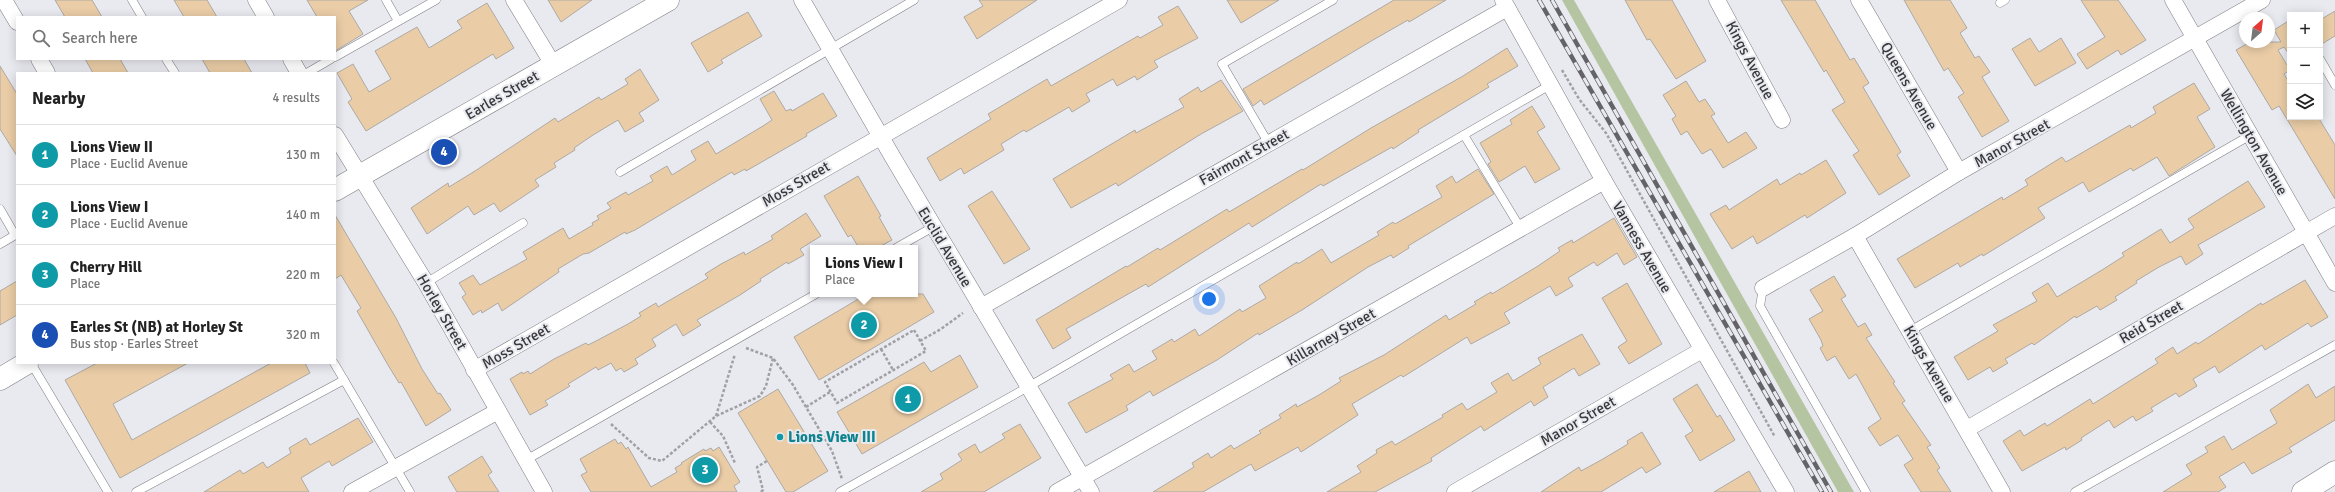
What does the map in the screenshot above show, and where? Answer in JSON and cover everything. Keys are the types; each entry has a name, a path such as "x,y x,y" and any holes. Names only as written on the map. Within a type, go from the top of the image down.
{"street":[{"path":"4,0 16,20"},
{"path":"256,0 265,16"},
{"path":"514,0 554,66"},
{"name":"Earles Street","path":"336,189 668,0"},
{"name":"Euclid Avenue","path":"802,0 933,227 1091,492"},
{"name":"Moss Street","path":"474,370 1119,0"},
{"name":"Kings Avenue","path":"1717,0 1782,120"},
{"name":"Queens Avenue","path":"1858,0 1960,172"},
{"name":"Wellington Avenue","path":"2173,0 2249,136 2306,231 2335,283"},
{"name":"Manor Street","path":"1763,288 1855,236 1960,172 2262,0"},
{"name":"Fairmont Street","path":"981,307 1269,144 1505,4"},
{"name":"Vanness Avenue","path":"1505,4 1604,181 1786,492"},
{"path":"39,60 46,72"},
{"path":"292,60 298,72"},
{"name":"Horley Street","path":"336,137 359,177 426,284 544,492"},
{"name":"Killarney Street","path":"1057,492 1604,181"},
{"name":"Reid Street","path":"1967,429 2306,231 2335,216"},
{"name":"Kings Avenue","path":"1855,236 2002,492"},
{"name":"Manor Street","path":"1455,492 1702,350"},
{"path":"0,379 25,364"},
{"path":"352,492 498,411"},
{"path":"2303,492 2335,472"}],"lane":[{"path":"132,0 141,16"},
{"path":"386,0 398,21"},
{"path":"336,56 436,0"},
{"path":"620,172 914,0"},
{"path":"1269,144 1222,64 1333,0"},
{"path":"167,60 174,72"},
{"path":"310,72 330,60"},
{"path":"2323,63 2335,85"},
{"path":"843,490 1028,387 1550,84"},
{"path":"1464,134 1520,230"},
{"path":"1910,332 2249,136"},
{"path":"0,209 16,234 0,244"},
{"path":"426,284 523,224"},
{"path":"901,245 933,227"},
{"path":"1763,288 1760,306 1866,492"},
{"path":"526,460 811,297"},
{"path":"2075,492 2335,345"},
{"path":"32,364 108,492"},
{"path":"335,364 410,492"},
{"path":"136,492 344,380"}],"path":[{"path":"1560,66 1579,99 1606,133 1775,438"},
{"path":"920,341 941,329 962,313"},
{"path":"914,330 926,351 837,403 825,382 881,349 914,330"},
{"path":"716,416 734,354 746,347 773,358 806,407 832,451 843,490"},
{"path":"881,349 893,370"},
{"path":"602,416 649,458 662,460 716,416 760,396 766,386 773,358"},
{"path":"806,407 830,392"},
{"path":"710,422 723,436 735,463"},
{"path":"761,492 763,490 757,467 767,461"}],"green space":[{"path":"1562,0 1574,0 1854,492 1838,492"}],"building":[{"path":"55,0 92,0 101,16 64,16"},
{"path":"174,0 207,0 216,16 183,16"},
{"path":"307,0 368,0 349,11 363,34 336,50 336,16 316,16"},
{"path":"548,0 592,0 561,22"},
{"path":"979,0 1037,0 977,39 964,17 983,6"},
{"path":"1227,0 1279,0 1241,23"},
{"path":"1394,0 1446,0 1409,22 1408,20 1373,40 1264,105 1261,100 1253,106 1243,89"},
{"path":"1625,0 1672,0 1706,61 1676,79 1650,39 1647,40"},
{"path":"1781,0 1815,0 1850,60 1854,58 1869,83 1863,87 1901,152 1897,155 1910,176 1879,195 1853,155 1859,151 1832,110 1845,102 1826,70 1824,72"},
{"path":"1904,0 1950,0 1967,28 1960,33 1975,58 1979,56 1990,72 1982,77 2009,121 1982,137 1958,97 1964,93 1948,68 1944,71"},
{"path":"2081,0 2118,0 2146,40 2121,55 2118,50 2087,69 2077,54 2105,37"},
{"path":"487,3 514,48 496,59 493,54 366,131 348,102 352,99 337,73 353,64 369,92 391,79 375,51 417,27 429,48 462,28 457,21"},
{"path":"1178,6 1198,38 1154,61 1158,67 1137,80 1135,76 1117,86 1113,79 1086,94 1090,101 1072,112 1069,107 1026,132 1024,130 1001,144 1004,150 964,174 961,168 940,181 927,158 991,119 988,114 1047,79 1051,86 1138,36 1140,38 1163,25 1158,17"},
{"path":"2335,11 2335,36 2323,43 2323,18"},
{"path":"748,12 762,36 721,60 723,63 708,72 691,43"},
{"path":"2287,22 2287,52 2284,47 2278,50 2287,65 2287,72 2284,74 2287,79 2287,119 2279,106 2272,110 2236,50 2240,48 2275,48 2275,42 2281,42 2275,29"},
{"path":"2030,38 2039,52 2061,38 2076,63 2035,86 2012,49"},
{"path":"1507,48 1518,66 1487,84 1489,87 1418,130 1419,132 1393,149 1392,147 1323,186 1321,184 1252,227 1249,223 1148,287 1146,284 1066,329 1071,338 1053,349 1036,320 1126,266 1127,267 1158,248 1160,250 1227,209 1229,212 1302,169 1303,170 1371,128 1463,76"},
{"path":"86,60 121,60 127,72 92,72"},
{"path":"203,60 245,60 251,72 209,72"},
{"path":"0,66 16,92 16,154 0,129"},
{"path":"640,69 659,100 639,113 644,121 625,132 618,120 593,135 574,148 575,150 554,163 556,167 535,180 539,186 500,212 494,203 474,215 468,206 427,234 411,208 448,183 449,187 475,171 555,118 558,122 599,97 601,100 628,84 625,79"},
{"path":"1221,80 1243,111 1201,134 1118,186 1116,183 1071,208 1053,179 1135,130 1136,133 1184,107 1179,99 1198,87 1201,92"},
{"path":"1686,81 1699,102 1705,99 1715,114 1711,116 1728,143 1746,132 1757,148 1723,168 1711,149 1702,154 1687,131 1681,135 1672,119 1676,116 1663,95"},
{"path":"2194,83 2210,109 2197,117 2215,147 2169,176 2157,157 2133,171 2131,168 2089,192 2083,182 2038,208 2045,218 1983,256 1982,254 1960,267 1958,263 1915,288 1897,259 2002,197 2003,200 2028,185 2025,180 2062,157 2066,162 2130,125 2131,128 2156,113 2153,107"},
{"path":"774,91 786,111 791,109 792,111 823,93 837,116 806,134 807,136 746,171 745,169 734,175 732,172 635,230 626,234 625,232 589,253 583,254 558,269 559,272 502,311 498,303 482,313 481,310 473,315 462,297 466,294 459,283 473,275 480,285 527,259 523,252 563,228 569,239 593,225 592,223 599,219 597,216 611,208 607,203 626,192 628,195 653,181 650,176 667,166 672,175 696,160 691,151 708,141 716,154 763,126 772,120 760,99"},
{"path":"1532,106 1545,127 1537,132 1560,169 1535,183 1525,166 1499,182 1488,164 1491,162 1480,143 1512,124 1510,120"},
{"path":"2287,120 2320,120 2335,145 2335,199"},
{"path":"1826,160 1846,193 1807,218 1805,215 1757,244 1753,236 1732,249 1710,214 1726,205 1729,210 1777,179 1780,185 1800,173 1801,175"},
{"path":"1478,169 1494,194 1408,246 1409,248 1393,258 1391,255 1368,267 1302,310 1259,335 1258,333 1217,360 1153,396 1150,391 1126,406 1128,410 1086,433 1068,403 1113,379 1110,375 1129,364 1134,372 1157,359 1152,351 1172,339 1174,342 1195,329 1199,336 1240,309 1242,312 1266,298 1259,286 1297,262 1298,264 1322,249 1331,263 1379,235 1377,232 1393,222 1395,224 1442,197 1436,186 1452,176 1456,183"},
{"path":"858,176 881,216 879,217 892,240 883,245 857,245 851,235 848,237 824,196"},
{"path":"2248,181 2265,207 2198,245 2203,254 2186,265 2181,256 2159,267 2136,281 2137,283 2115,297 2117,300 2100,310 2097,306 2076,318 2075,316 2034,345 2032,343 2005,359 2008,363 1993,372 1990,367 1968,380 1954,357 1998,331 1993,325 2037,301 2032,293 2048,283 2057,297 2124,256 2122,253 2161,229 2170,243 2194,228 2188,219"},
{"path":"992,191 1030,249 1004,264 968,206"},
{"path":"806,213 821,236 800,249 804,255 788,264 787,262 760,279 761,281 740,295 697,320 701,325 683,336 676,324 652,339 656,346 635,359 638,364 624,372 621,368 616,371 611,363 598,370 596,367 568,384 570,386 545,401 548,405 530,415 510,379 522,372 523,374 528,371 530,374 554,359 586,343 588,345 628,324 641,316 639,313 656,303 658,307 708,278 705,274 721,264 744,252 745,255 773,239 771,236"},
{"path":"336,217 396,318 422,369 438,394 440,393 451,410 426,426 401,382 399,383 388,365 357,311 361,308 341,275 336,278"},
{"path":"1614,218 1637,257 1624,265 1617,253 1597,266 1594,262 1568,278 1573,286 1556,296 1550,286 1504,313 1510,323 1471,344 1467,337 1403,377 1401,375 1352,404 1358,415 1301,452 1298,447 1255,471 1251,464 1203,492 1153,492 1194,467 1192,463 1208,453 1211,458 1231,445 1234,449 1261,433 1259,431 1281,418 1279,415 1296,404 1297,407 1319,395 1341,381 1339,378 1384,355 1446,315 1449,320 1476,304 1474,302 1491,292 1492,294 1538,266 1560,251 1558,248 1572,240 1573,243"},
{"path":"1834,276 1846,296 1841,299 1858,327 1865,323 1872,335 1866,338 1895,382 1893,383 1905,401 1902,403 1931,445 1927,447 1940,468 1937,470 1951,492 1921,492 1904,465 1913,459 1898,435 1880,446 1868,428 1881,419 1856,374 1849,379 1835,356 1827,361 1820,348 1823,346 1821,340 1809,319 1823,311 1810,290"},
{"path":"2305,280 2328,317 2311,327 2308,323 2265,350 2262,345 2219,373 2215,366 2193,379 2197,386 2179,397 2176,393 2151,408 2153,411 2136,421 2133,416 2114,428 2109,420 2081,438 2082,440 2066,450 2065,447 2022,471 2003,441 2020,430 2024,436 2045,423 2047,426 2090,399 2093,404 2158,363 2155,359 2173,347 2177,354 2196,342 2198,344 2261,303 2262,305"},
{"path":"16,282 16,316 0,325 0,291"},
{"path":"1627,283 1662,344 1629,364 1618,347 1627,341 1602,298"},
{"path":"918,294 923,294 934,312 819,380 794,337 862,297 918,297"},
{"path":"1582,334 1600,364 1579,376 1574,368 1543,387 1548,397 1534,406 1531,401 1484,431 1481,426 1431,458 1432,461 1375,492 1327,492 1361,472 1357,466 1377,453 1376,450 1392,441 1395,445 1443,417 1442,415 1462,403 1467,410 1497,392 1491,383 1508,373 1513,381 1541,364 1538,358"},
{"path":"960,355 978,387 862,454 837,412 924,362 931,372"},
{"path":"95,364 186,364 113,404 132,440 269,364 306,364 310,373 120,478 65,380"},
{"path":"1697,384 1717,417 1720,415 1735,440 1700,461 1685,436 1693,431 1673,399"},
{"path":"2308,384 2316,398 2335,386 2335,420 2289,448 2292,452 2252,474 2244,462 2219,477 2226,487 2218,492 2163,492 2192,474 2186,465 2208,452 2205,447 2224,436 2232,450 2277,423 2270,410"},
{"name":"Lions View III","path":"778,389 828,471 793,492 786,492 738,413"},
{"path":"358,418 373,442 332,466 329,461 301,478 309,492 204,492 240,470 243,474 263,462 267,468 291,453 289,448 306,438 310,445"},
{"path":"1020,424 1041,458 984,492 921,492 943,479 940,474 962,460 958,454 975,444 980,453 1005,438 1002,434"},
{"path":"1642,432 1661,464 1646,473 1642,467 1601,492 1541,492 1579,467 1581,471 1603,459 1628,444 1627,441"},
{"path":"615,439 618,444 621,442 626,449 628,447 651,487 677,472 675,468 704,449 705,451 711,448 713,451 719,447 740,482 734,486 737,492 591,492 581,475 587,472 580,459"},
{"path":"482,456 492,472 488,475 499,492 457,492 448,477"},
{"path":"1749,471 1761,492 1714,492"}],"railway":[{"path":"1539,0 1822,492"},
{"path":"1552,0 1831,492"}],"place":[{"name":"Earles St (NB) at Horley St","path":"444,152"},
{"name":"Lions View I","path":"864,325"},
{"name":"Lions View II","path":"908,399"},
{"name":"Lions View III","path":"780,437"},
{"name":"Cherry Hill","path":"705,470"}]}
